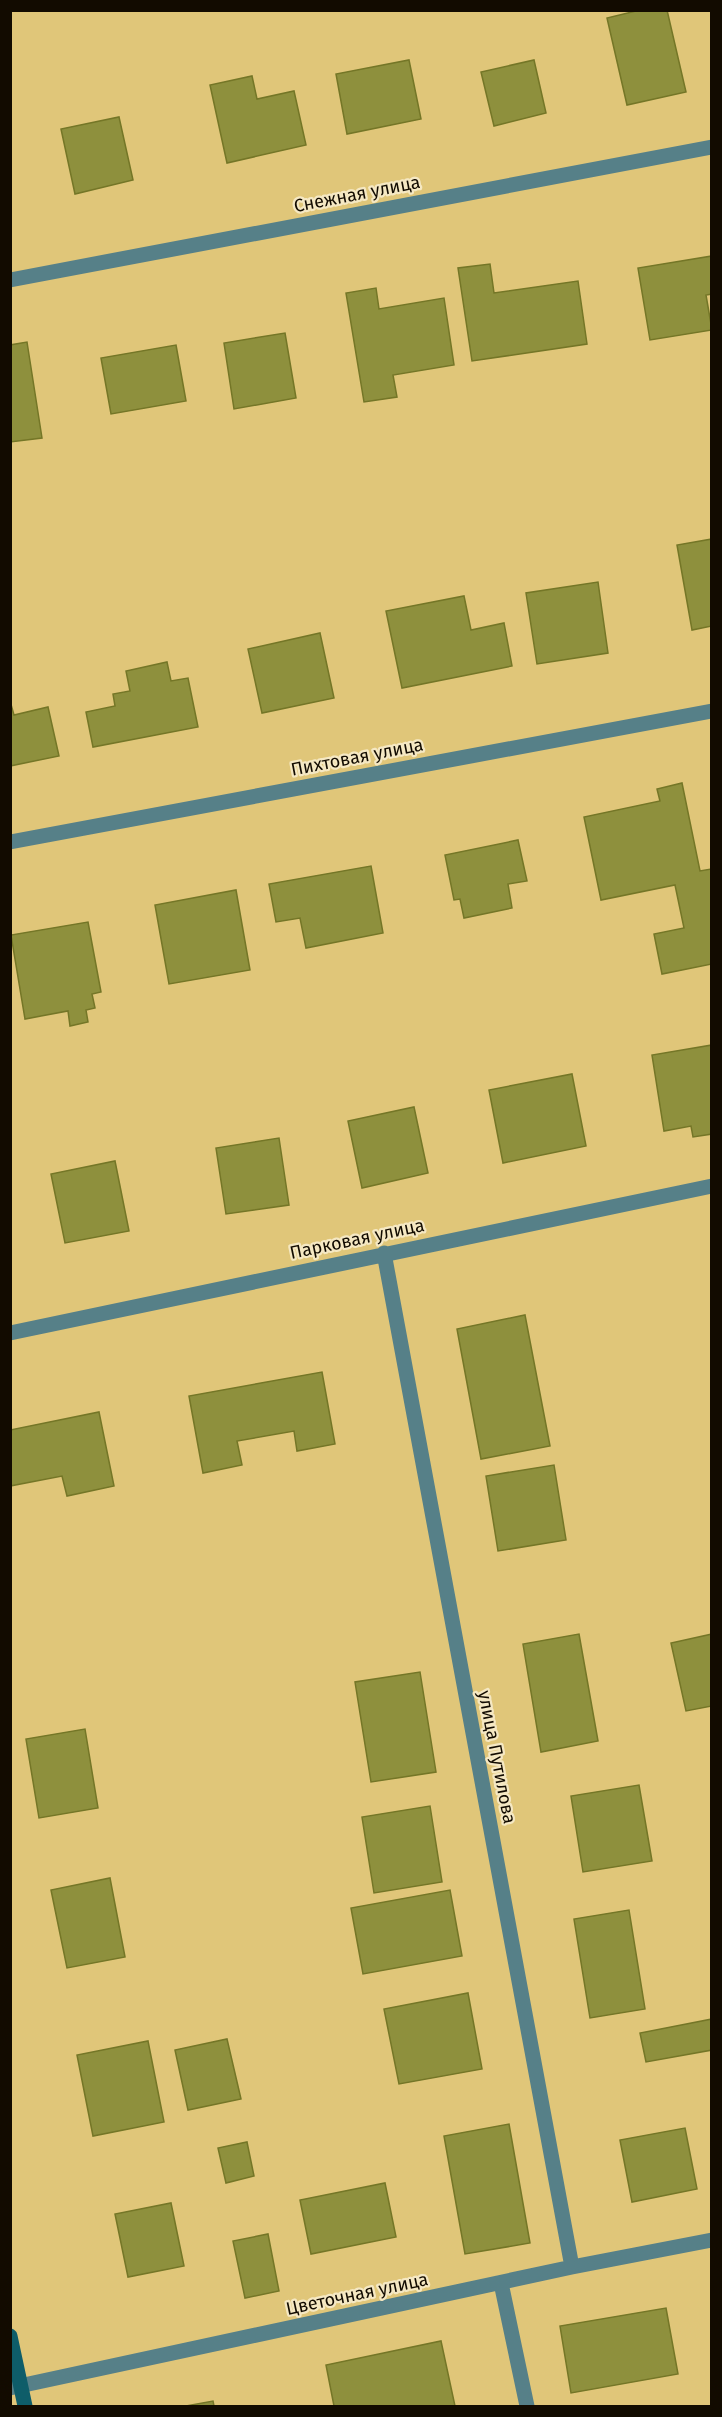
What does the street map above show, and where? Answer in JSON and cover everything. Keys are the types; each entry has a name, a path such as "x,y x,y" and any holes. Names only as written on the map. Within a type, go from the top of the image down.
{"street":[{"name":"Снежная улица","path":"10,280 711,147"},
{"name":"Пихтовая улица","path":"10,842 711,711"},
{"name":"Парковая улица","path":"10,1333 711,1186"},
{"name":"улица Путилова","path":"384,1253 572,2267"},
{"name":"Цветочная улица","path":"16,2387 572,2267 711,2240"},
{"path":"501,2283 527,2406"},
{"path":"10,2336 16,2387 25,2406"}],"building":[{"path":"640,10 667,10 686,92 627,105 607,18"},
{"path":"409,60 421,119 347,134 336,74"},
{"path":"534,60 546,113 494,126 481,72"},
{"path":"252,76 257,99 294,91 306,145 227,163 210,85"},
{"path":"119,117 133,180 75,194 61,129"},
{"path":"712,256 712,294 706,295 712,330 650,340 638,268"},
{"path":"490,264 494,293 578,281 587,344 472,361 458,268"},
{"path":"376,288 379,309 444,298 454,365 393,375 397,397 364,402 346,293"},
{"path":"285,333 296,398 234,409 224,343"},
{"path":"27,342 42,438 10,442 10,345"},
{"path":"176,345 186,401 111,414 101,358"},
{"path":"712,539 712,626 692,630 677,545"},
{"path":"598,582 608,653 537,664 526,593"},
{"path":"464,596 471,630 504,623 512,666 402,688 386,611"},
{"path":"320,633 334,698 262,713 248,649"},
{"path":"167,662 171,681 188,678 198,727 93,747 86,712 115,706 113,694 130,691 126,671"},
{"path":"10,701 14,715 48,707 59,756 10,766"},
{"path":"682,783 700,871 711,869 712,872 712,964 662,974 654,934 684,928 675,885 601,900 584,817 660,801 657,789"},
{"path":"518,840 527,881 508,884 512,908 464,918 460,899 454,900 445,855"},
{"path":"371,866 383,933 306,948 300,918 276,922 269,884"},
{"path":"236,890 250,970 169,984 155,905"},
{"path":"88,922 101,992 92,994 95,1008 86,1010 88,1022 70,1026 68,1011 25,1019 11,935"},
{"path":"712,1045 712,1134 693,1137 691,1126 664,1131 652,1055"},
{"path":"572,1074 586,1146 503,1163 489,1090"},
{"path":"414,1107 428,1173 362,1188 348,1121"},
{"path":"279,1138 289,1205 226,1214 216,1148"},
{"path":"115,1161 129,1231 65,1243 51,1174"},
{"path":"525,1315 550,1446 481,1459 457,1329"},
{"path":"322,1372 335,1444 297,1451 294,1431 237,1441 242,1465 203,1473 189,1396"},
{"path":"99,1412 114,1486 67,1496 62,1476 10,1486 10,1430"},
{"path":"554,1465 566,1540 498,1551 486,1476"},
{"path":"579,1634 598,1741 541,1752 523,1644"},
{"path":"712,1634 712,1706 686,1711 671,1643"},
{"path":"420,1672 436,1772 371,1782 355,1682"},
{"path":"85,1729 98,1808 39,1818 26,1739"},
{"path":"639,1785 652,1861 583,1872 571,1796"},
{"path":"430,1806 442,1882 374,1893 362,1817"},
{"path":"110,1878 125,1957 67,1968 51,1890"},
{"path":"450,1890 462,1956 363,1974 351,1908"},
{"path":"629,1910 645,2009 590,2018 574,1919"},
{"path":"468,1993 482,2069 399,2084 384,2009"},
{"path":"712,2019 712,2050 646,2062 640,2033"},
{"path":"227,2039 241,2099 188,2110 175,2050"},
{"path":"148,2041 164,2122 93,2136 77,2055"},
{"path":"509,2124 530,2243 465,2254 444,2136"},
{"path":"685,2128 697,2189 632,2202 620,2140"},
{"path":"247,2142 254,2176 226,2183 218,2148"},
{"path":"385,2183 396,2237 311,2254 300,2200"},
{"path":"171,2203 184,2266 128,2277 115,2214"},
{"path":"268,2234 279,2291 245,2298 233,2241"},
{"path":"666,2308 678,2374 571,2393 560,2326"},
{"path":"441,2341 455,2406 334,2406 326,2365"},
{"path":"213,2401 214,2406 186,2406"}]}
